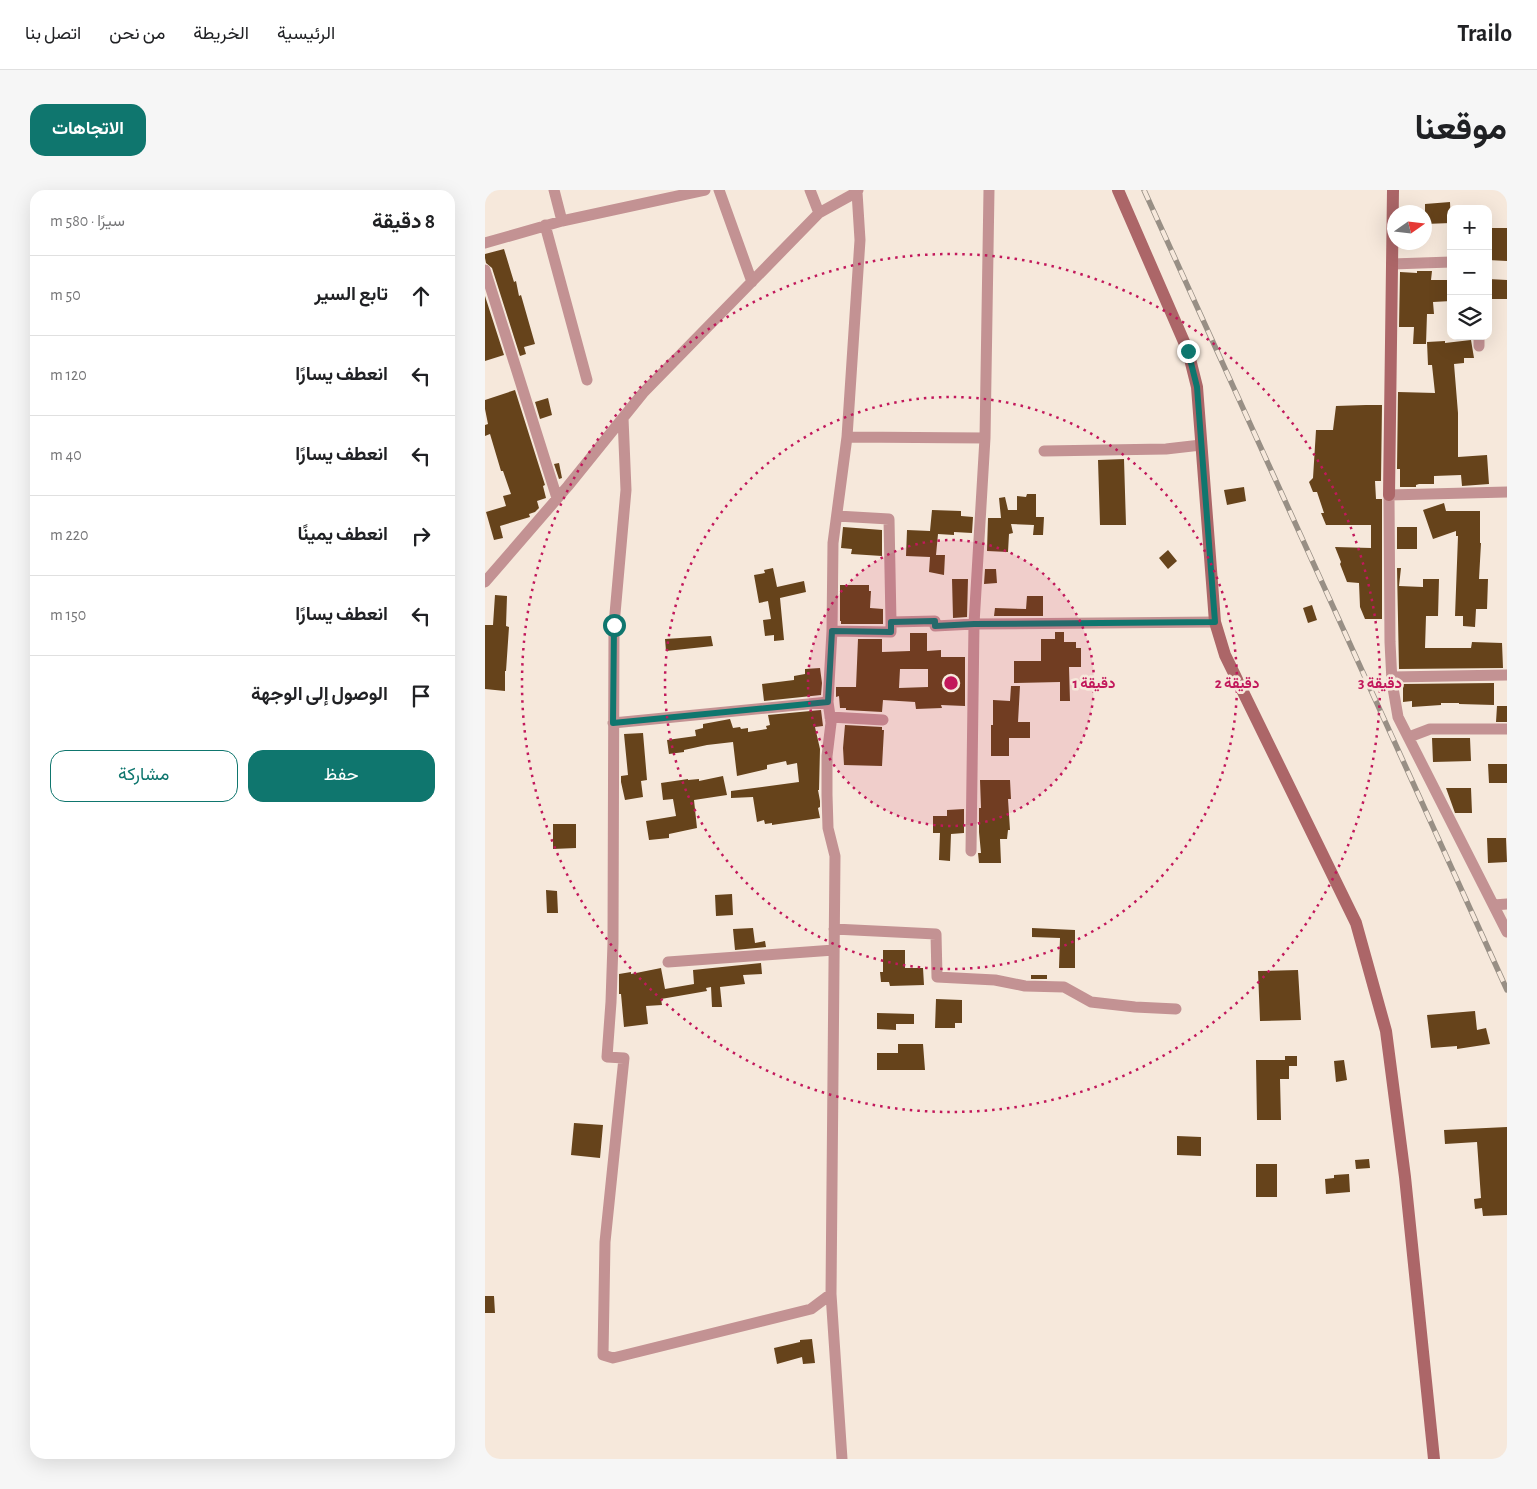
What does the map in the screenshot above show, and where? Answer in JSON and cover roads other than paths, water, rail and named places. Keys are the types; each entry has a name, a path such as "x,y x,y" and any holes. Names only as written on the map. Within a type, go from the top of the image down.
{"street":[{"path":"554,190 562,221"},
{"path":"485,243 545,225 705,190"},
{"path":"810,190 819,213"},
{"path":"971,851 974,624 985,438 989,190"},
{"path":"1118,190 1188,351 1197,387 1215,622 1225,654 1356,923 1386,1031 1405,1177 1434,1459"},
{"path":"1393,190 1389,495 1392,677 1398,717 1507,932"},
{"path":"723,191 752,282"},
{"path":"485,582 643,393 819,213 857,191 860,240 847,437 833,543 832,631 828,702 831,723 827,756 828,828 835,856 831,1294 842,1459"},
{"path":"545,225 587,380"},
{"path":"1392,264 1447,262"},
{"path":"485,270 557,498"},
{"path":"623,418 626,490 614,625 613,943 607,1057 623,1058 605,1242 603,1355 613,1358 811,1309 831,1294"},
{"path":"847,437 985,438"},
{"path":"1044,451 1166,450 1201,445"},
{"path":"1389,495 1507,492"},
{"path":"832,631 891,632 889,519 837,516"},
{"path":"891,622 935,621 935,626 1215,622"},
{"path":"1392,677 1507,675"},
{"path":"613,723 828,702"},
{"path":"830,717 883,720"},
{"path":"1409,738 1430,729 1507,729"},
{"path":"1494,905 1507,904"},
{"path":"834,929 935,934 937,977 995,980 1025,986 1064,987 1091,1002 1176,1009"},
{"path":"668,962 834,950"}],"railway":[{"path":"1144,190 1507,990"}]}
